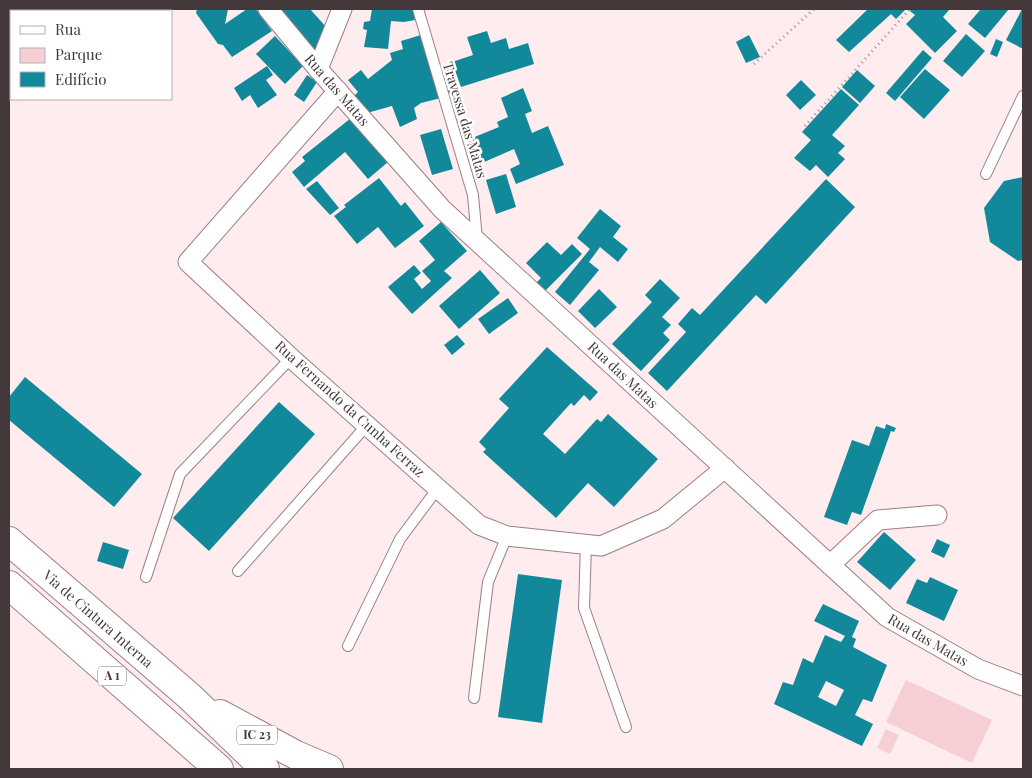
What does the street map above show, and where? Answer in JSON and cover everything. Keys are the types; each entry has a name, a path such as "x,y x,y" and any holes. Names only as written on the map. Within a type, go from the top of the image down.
{"highway":[{"name":"Via de Cintura Interna","path":"9,542 189,696"},
{"name":"A 1","path":"9,585 219,769"},
{"name":"A 1","path":"189,696 265,769"},
{"name":"IC 23","path":"189,696 242,727 329,769"}],"street":[{"name":"Rua das Matas","path":"268,9 318,69 442,209 887,617 978,669 1023,686"},
{"path":"318,69 342,9"},
{"name":"Rua Fernando da Cunha Ferraz","path":"338,91 188,262 291,358 479,525 507,536 601,546 663,519 725,468"},
{"path":"830,565 878,520 937,514"}],"lane":[{"name":"Travessa das Matas","path":"418,9 473,195 477,241"},
{"path":"986,174 1023,96"},
{"path":"146,576 180,474 291,358"},
{"path":"238,571 367,425"},
{"path":"348,646 400,539 438,488"},
{"path":"474,698 488,582 507,536"},
{"path":"586,544 584,608 626,728"}],"path":[{"path":"754,64 814,9"},
{"path":"805,126 910,9"}],"green space":[{"path":"906,680 992,720 972,763 886,722"},
{"path":"886,729 899,735 890,754 877,748"}],"building":[{"path":"197,9 228,9 225,24 247,9 256,9 272,31 232,57 223,45 218,44 196,13"},
{"path":"275,9 310,9 327,28 314,55"},
{"path":"372,9 413,9 415,20 404,22 391,21 388,49 364,47 367,30 363,29 364,22 370,21"},
{"path":"868,9 906,9 896,19 891,14 849,52 836,40"},
{"path":"912,9 948,9 943,17 957,31 935,53 906,24 915,15 910,11"},
{"path":"981,9 1009,9 985,38 968,24"},
{"path":"1023,9 1023,49 1006,40"},
{"path":"487,31 491,43 506,38 509,49 528,43 534,64 461,87 452,62 473,55 467,37"},
{"path":"966,34 985,51 962,77 943,61"},
{"path":"421,35 434,82 436,81 441,98 421,103 414,108 417,119 400,127 392,106 367,113 354,96 358,92 348,80 361,70 368,79 392,60 390,53 403,49 401,41"},
{"path":"749,35 760,57 746,63 736,42"},
{"path":"275,36 303,66 285,84 256,54"},
{"path":"996,39 1003,42 997,57 990,54"},
{"path":"923,50 932,58 895,101 886,93"},
{"path":"448,64 457,81 450,84 441,68"},
{"path":"267,66 273,75 266,80 277,95 258,108 250,95 242,101 234,88"},
{"path":"925,69 950,90 924,119 900,97"},
{"path":"857,70 875,86 860,103 842,87"},
{"path":"307,75 317,82 304,102 294,95"},
{"path":"801,80 816,95 800,110 786,95"},
{"path":"454,87 457,101 449,103 447,88"},
{"path":"523,88 532,111 525,114 532,133 548,126 564,165 516,184 510,169 520,164 514,149 482,163 472,138 499,127 497,122 508,117 501,98"},
{"path":"841,89 859,105 832,135 845,146 838,153 845,159 828,177 816,165 810,171 794,158 811,140 802,132"},
{"path":"351,118 388,162 368,179 345,152 304,187 292,172 305,161 302,157"},
{"path":"441,129 453,169 432,175 420,135"},
{"path":"506,174 516,207 496,214 486,180"},
{"path":"1023,177 1023,260 1018,261 990,242 984,208 1004,181"},
{"path":"379,178 401,206 405,202 424,226 395,248 378,227 357,244 334,216 346,207 344,205"},
{"path":"826,179 855,207 766,304 756,295 667,391 648,373 686,332 678,324 692,308 700,315"},
{"path":"317,181 339,208 330,215 306,189"},
{"path":"600,209 621,226 613,237 628,249 618,262 600,247 589,262 599,270 570,305 555,292 590,249 577,238"},
{"path":"441,222 467,251 444,271 452,278 412,314 388,287 414,265 421,273 414,279 422,289 431,281 422,271 435,260 419,241"},
{"path":"547,242 561,255 572,244 582,254 545,291 536,283 541,278 526,263"},
{"path":"480,270 500,293 459,329 439,306"},
{"path":"660,279 680,298 662,317 671,325 663,333 670,340 641,371 612,344 652,302 645,295"},
{"path":"599,289 617,307 595,328 578,311"},
{"path":"508,298 518,313 489,334 478,319"},
{"path":"457,335 465,344 452,355 444,345"},
{"path":"547,347 598,392 590,401 584,395 574,406 571,403 543,434 565,454 597,419 601,422 608,414 658,459 614,507 588,483 556,518 483,452 486,449 479,442 509,408 499,399"},
{"path":"25,377 142,474 114,507 9,420 9,397"},
{"path":"279,402 315,434 209,551 173,518"},
{"path":"886,424 896,428 894,432 891,431 861,515 852,512 847,525 824,517 852,440 869,446 876,426 885,429"},
{"path":"884,532 916,560 890,590 857,562"},
{"path":"937,539 950,545 944,558 931,552"},
{"path":"103,542 129,550 123,569 97,561"},
{"path":"518,574 562,580 542,723 498,717"},
{"path":"930,577 958,590 944,621 906,603 917,579 927,583"},
{"path":"823,604 859,621 852,637 856,639 853,647 887,665 872,702 863,699 855,715 873,724 862,746 774,704 783,682 793,685 803,658 813,663 825,635 841,642 845,636 814,621","holes":["826,681 844,690 836,706 818,697"]}]}
